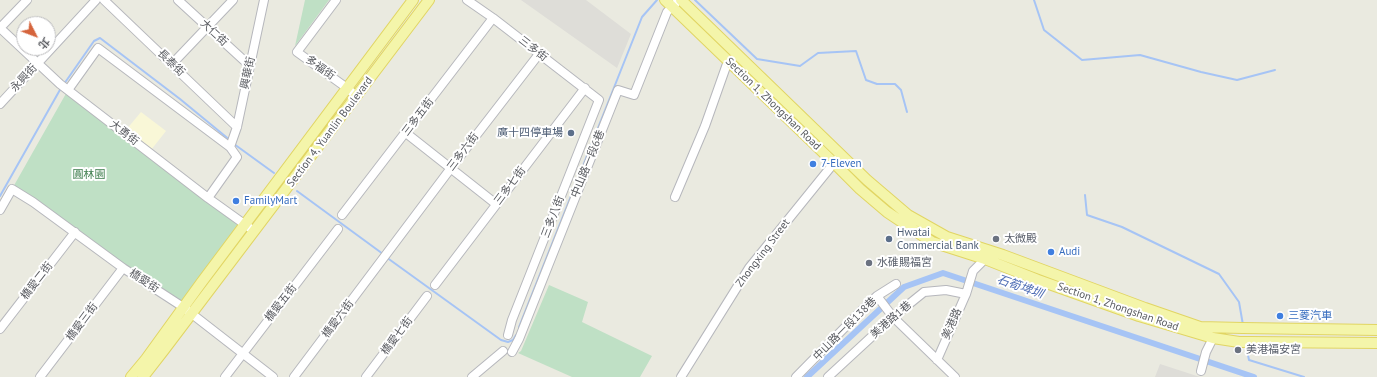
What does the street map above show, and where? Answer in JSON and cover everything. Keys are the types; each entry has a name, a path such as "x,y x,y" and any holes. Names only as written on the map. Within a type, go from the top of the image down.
{"main road":[{"name":"Section 4, Yuanlin Boulevard","path":"143,377 245,224 413,0"},
{"name":"Section 4, Yuanlin Boulevard","path":"131,377 254,231 429,0"},
{"name":"Section 1, Zhongshan Road","path":"674,2 728,61 837,159 867,180 908,215 947,237 1003,255 1200,327 1377,330"},
{"name":"Section 1, Zhongshan Road","path":"674,2 837,159 860,189 887,212 932,242 985,259 1038,280 1139,316 1213,338 1239,342 1377,343"}],"street":[{"path":"0,28 27,0"},
{"name":"永興街","path":"0,104 96,0"},
{"name":"長泰街","path":"104,0 237,126"},
{"name":"大仁街","path":"178,0 250,66"},
{"path":"172,64 232,0"},
{"name":"興華街","path":"208,198 236,157 231,144 237,126 264,0"},
{"name":"多福街","path":"336,0 296,52 356,96"},
{"name":"三多街","path":"467,0 493,18 599,100"},
{"name":"中山路一段6巷","path":"512,352 519,339 618,90 634,95 667,12 674,2"},
{"name":"三多五街","path":"342,215 493,18"},
{"name":"大勇街","path":"0,28 37,64 64,87 208,198 254,231"},
{"path":"64,87 98,48 231,144"},
{"name":"三多六街","path":"381,261 539,54"},
{"path":"675,197 705,126 728,61"},
{"name":"三多七街","path":"435,285 585,88"},
{"name":"三多八街","path":"508,335 515,312 599,100"},
{"path":"406,133 496,204"},
{"name":"Zhongxing Street","path":"681,377 749,268 837,159"},
{"name":"橋愛街","path":"0,210 12,189 75,232 123,268 187,310 273,377"},
{"name":"橋愛五街","path":"225,377 338,229"},
{"name":"橋愛二街","path":"0,329 75,232"},
{"path":"985,259 1003,255"},
{"name":"美港路","path":"937,360 967,291 973,271 985,259"},
{"name":"橋愛六街","path":"294,377 381,261"},
{"name":"橋愛三街","path":"40,377 123,268"},
{"name":"中山路一段138巷","path":"796,377 877,296 896,284"},
{"name":"美港路1巷","path":"828,377 893,317 924,292 946,290 967,291"},
{"name":"橋愛七街","path":"366,377 427,296"},
{"path":"877,296 893,317 955,377"},
{"path":"1201,371 1206,352 1213,338"},
{"path":"472,377 503,351"}],"shaded area":[{"path":"521,0 586,0 631,34 617,68"},
{"path":"141,112 166,131 151,150 126,130"},
{"path":"1160,364 1200,377 1155,377"}],"green space":[{"path":"305,0 329,0 295,46"},
{"name":"圓林園","path":"68,90 245,224 183,307 12,189"},
{"path":"549,285 588,302 582,322 652,356 640,377 572,377 518,353 521,351"}],"waterway":[{"path":"519,327 642,17 657,0"},
{"path":"695,0 757,59 800,66 818,53 856,51 866,80 877,84 895,84 901,90 907,112"},
{"path":"1034,0 1044,30 1082,60 1140,55 1201,72 1237,80 1275,70"},
{"path":"64,84 94,41 100,38 180,99 231,141"},
{"path":"0,196 61,88"},
{"path":"234,144 274,173"},
{"path":"297,191 383,254"},
{"path":"1085,195 1087,215 1122,227 1219,274 1239,302 1243,325"},
{"path":"386,257 501,340 508,342 513,340 516,335"},
{"name":"石筍埤圳","path":"807,377 904,287 943,273 1254,377"},
{"path":"1246,345 1249,360 1304,377"}],"place":[{"name":"廣十四停車場","path":"571,133"},
{"name":"7-Eleven","path":"813,164"},
{"name":"FamilyMart","path":"236,201"},
{"name":"Hwatai Commercial Bank","path":"889,239"},
{"name":"太微殿","path":"996,239"},
{"name":"Audi","path":"1051,252"},
{"name":"水碓賜福宮","path":"869,263"},
{"name":"三菱汽車","path":"1280,316"},
{"name":"美港福安宮","path":"1238,350"}]}
